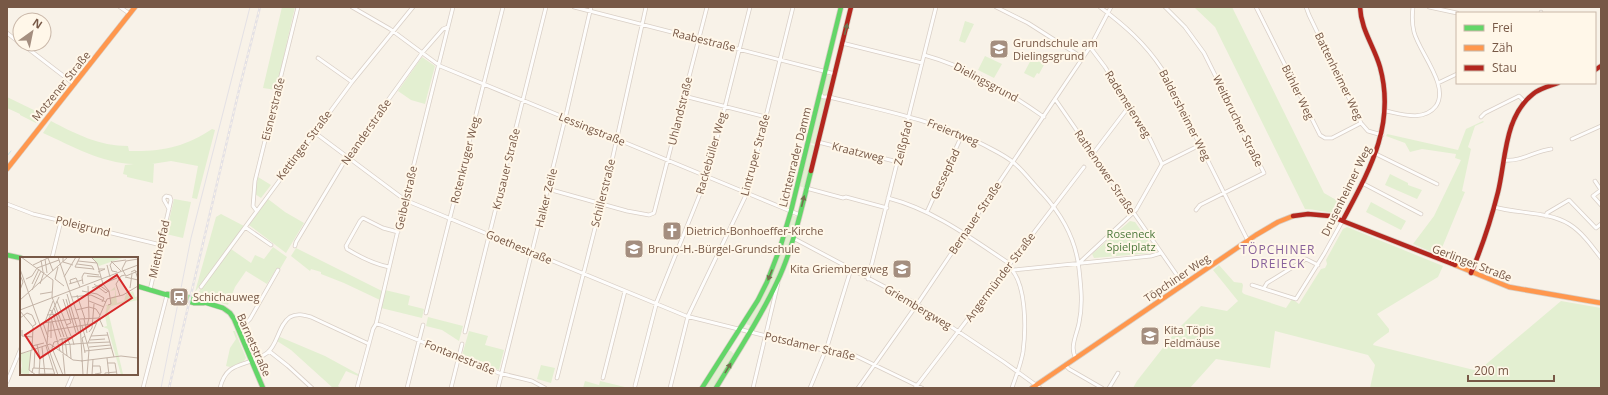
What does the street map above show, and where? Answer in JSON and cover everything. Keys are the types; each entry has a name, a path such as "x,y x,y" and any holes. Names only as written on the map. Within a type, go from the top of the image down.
{"street":[{"path":"120,7 130,14"},
{"name":"Motzener Straße","path":"7,169 135,7"},
{"name":"Eisnerstraße","path":"256,210 253,206 255,181 298,7"},
{"name":"Lessingstraße","path":"352,7 392,31 438,65 800,215"},
{"name":"Kettinger Straße","path":"201,287 314,132 392,31 413,7"},
{"name":"Geibelstraße","path":"358,388 372,328 376,324 453,7"},
{"name":"Rotenkruger Weg","path":"426,313 503,7"},
{"name":"Krusauer Straße","path":"465,332 546,7"},
{"name":"Raabestraße","path":"574,7 590,9 835,74"},
{"name":"Schillerstraße","path":"557,378 617,139 646,7"},
{"name":"Uhlandstraße","path":"601,203 649,216 653,214 659,200 707,7"},
{"name":"Rackebüller Weg","path":"635,386 656,304 707,176 750,7"},
{"name":"Lintruper Straße","path":"670,388 688,316 747,193 793,7"},
{"name":"Lichtenrader Damm","path":"702,388 740,330 767,282 780,248 791,211 841,7"},
{"name":"Lichtenrader Damm","path":"753,388 778,281 800,215 851,7"},
{"name":"Zeißpfad","path":"868,279 887,208 888,198 936,7"},
{"path":"996,7 1028,23 1083,58"},
{"name":"Baldersheimer Weg","path":"1100,7 1136,36 1157,62 1169,82 1248,241"},
{"name":"Bernauer Straße","path":"858,388 917,304 1083,58 1111,7"},
{"name":"Weitbrucher Straße","path":"1165,7 1185,26 1201,48 1264,173 1200,205 1196,210"},
{"name":"Bühler Weg","path":"1256,7 1320,135 1325,138 1332,138 1361,123"},
{"name":"Battenheimer Weg","path":"1306,7 1361,123 1368,131 1382,136"},
{"name":"Drusenheimer Weg","path":"1252,285 1296,300 1318,265 1343,220 1376,154 1382,136 1386,111 1386,98 1383,77 1377,57 1361,20 1360,7"},
{"path":"1386,111 1412,116 1420,115 1429,112 1435,107 1438,100 1438,83 1414,31 1412,19 1413,7"},
{"path":"1429,7 1456,13"},
{"name":"Halker Zeile","path":"498,388 566,118 590,9"},
{"name":"Neanderstraße","path":"295,246 347,157 422,53 443,29 448,27"},
{"path":"842,43 922,63"},
{"name":"Rademeierweg","path":"1090,47 1105,67 1150,139 1162,164"},
{"path":"33,52 74,84"},
{"name":"Dielingsgrund","path":"924,55 943,61 982,78 1044,116"},
{"path":"318,58 352,82"},
{"path":"1438,83 1456,74"},
{"path":"1471,273 1494,207 1512,124 1525,102 1533,94 1551,84"},
{"name":"Freiertweg","path":"820,94 823,97 829,97 909,116 928,122 962,135 1013,162 1054,206 1069,233 1079,263 1082,305 1073,348 1073,354 1076,358"},
{"path":"684,96 766,117"},
{"path":"1481,117 1519,96 1525,102"},
{"name":"Rathenower Straße","path":"1055,99 1092,155 1183,284"},
{"path":"1092,155 1130,108"},
{"path":"1572,140 1601,126"},
{"name":"Goethestraße","path":"314,132 405,200 656,304 688,316 740,330"},
{"name":"Gessepfad","path":"927,212 962,135"},
{"name":"Kraatzweg","path":"818,142 898,162"},
{"path":"1079,263 1133,213 1162,164 1200,145"},
{"path":"1504,160 1516,160 1551,149"},
{"path":"1376,154 1437,184"},
{"name":"Angermünder Straße","path":"916,387 1084,167"},
{"path":"1595,181 1601,190 1592,196 1601,205"},
{"path":"1362,183 1421,214"},
{"path":"806,188 843,198 854,198 887,208"},
{"path":"548,189 601,203"},
{"path":"888,198 927,212 964,234 1009,265 1013,270 1019,283 1024,320 1022,352 1018,371 1012,388"},
{"path":"1546,216 1547,213 1569,200 1600,233"},
{"name":"Poleigrund","path":"7,204 30,213 161,245"},
{"path":"1494,207 1546,216 1562,221 1572,226 1588,241 1601,258"},
{"name":"Miethepfad","path":"150,290 169,208"},
{"name":"Töpchiner Weg","path":"1032,388 1039,386 1065,365 1183,284 1276,223 1298,214 1318,214 1343,220"},
{"path":"389,267 359,256 347,249 346,246 363,218 382,228 398,232"},
{"name":"Gerlinger Straße","path":"1343,220 1508,287 1601,303"},
{"path":"52,257 61,221"},
{"path":"1596,228 1601,224"},
{"path":"245,227 271,246"},
{"name":"Griembergweg","path":"793,238 917,304 1039,386"},
{"path":"1013,270 1151,256 1161,253"},
{"path":"7,255 20,258"},
{"path":"1264,288 1267,283 1306,259 1318,265"},
{"path":"810,388 826,350 851,269"},
{"path":"238,327 245,324 250,319 278,270"},
{"name":"Lichtenrader Damm","path":"716,388 750,332 778,281"},
{"path":"138,286 167,294 143,388"},
{"path":"603,378 625,291"},
{"name":"Barnetstraße","path":"167,294 171,297 194,303 204,303 228,311 234,317 263,388"},
{"path":"220,388 222,379 226,372 269,351 286,321 293,316 299,315 311,317 369,344"},
{"name":"Fontanestraße","path":"376,324 501,374 532,382 545,388"},
{"path":"407,388 423,325"},
{"name":"Potsdamer Straße","path":"740,330 826,350 852,354 875,364 916,387 922,388"},
{"path":"451,388 462,344"},
{"path":"729,347 737,353"},
{"path":"7,382 20,350"},
{"path":"269,351 312,388"},
{"path":"1065,365 1069,370 1102,388"},
{"path":"1109,388 1118,373"},
{"path":"68,388 73,375"}],"green space":[{"path":"282,7 295,7 276,90 263,88"},
{"path":"1194,7 1232,7 1324,193 1345,205 1342,212 1334,213 1305,209 1215,27"},
{"path":"965,21 974,24 965,43 959,41"},
{"path":"985,56 1002,64 994,78 978,70"},
{"path":"1033,56 1045,63 1039,74 1037,73 1034,78 1024,73"},
{"path":"422,57 435,66 425,104 411,100 398,91"},
{"path":"827,75 832,76 815,144 810,143"},
{"path":"7,97 42,114 36,123 7,108"},
{"path":"51,121 97,142 128,146 129,151 152,151 172,147 192,140 212,129 215,130 197,199 192,198 198,166 171,161 152,164 154,164 153,183 127,177 127,175 123,174 125,165 134,164 110,161 98,157 43,133"},
{"path":"1483,121 1484,122 1475,126 1468,147 1471,149 1462,191 1465,192 1439,255 1413,244 1434,216 1461,160 1455,158 1456,154 1422,149 1410,152 1405,143 1386,136 1387,134 1458,150 1466,129"},
{"path":"809,144 815,146 805,188 799,186"},
{"path":"1390,174 1408,183 1408,185 1422,190 1417,199 1385,185"},
{"path":"258,177 271,185 261,198 255,194"},
{"path":"174,199 191,202 183,238 166,234"},
{"path":"268,199 285,212 304,223 286,253 249,225"},
{"path":"1371,202 1406,221 1401,230 1366,212"},
{"path":"221,214 244,226 195,292 216,217"},
{"path":"792,215 797,217 779,273 751,326 746,324 756,306"},
{"name":"Roseneck Spielplatz","path":"1130,221 1135,222 1154,249 1152,253 1094,258 1092,254"},
{"path":"1347,227 1443,266 1438,277 1377,314 1389,329 1389,332 1373,345 1478,371 1561,301 1601,308 1601,388 1370,388 1375,365 1368,355 1275,331 1270,368 1216,359 1190,388 1133,388 1176,331 1201,306 1227,311 1238,301 1213,270 1219,265 1234,282 1242,283 1242,292 1244,294 1286,308 1292,299 1299,304 1321,269 1325,268 1327,264 1326,260 1343,229"},
{"path":"273,247 287,257 280,269 277,268 267,284 246,271 235,287 228,305 198,296 197,294 231,249 251,263 255,255 264,259"},
{"path":"296,248 382,291 380,300 321,274 321,272 311,269 310,271 291,256"},
{"path":"385,290 410,296 408,305 424,309 422,318 381,308"},
{"path":"428,317 463,326 459,341 442,330 426,326"},
{"path":"233,331 235,331 246,358 244,361 230,367 226,366 230,348 236,339"},
{"path":"469,331 488,336 485,345 504,350 499,370 462,355"},
{"path":"280,337 325,356 358,374 358,376 346,371 338,386 341,388 333,388 291,350 277,341"},
{"path":"729,351 734,354 714,388 704,388"},
{"path":"541,365 555,368 551,383 537,379"},
{"path":"585,381 599,385 600,381 629,388 583,388"}],"waterway":[{"path":"7,156 11,151"}],"tram line":[{"path":"161,388 191,238 250,7"}],"railway":[{"path":"169,388 260,7"}],"traffic: fast":[{"path":"702,388 758,300 767,282 780,248 791,211 841,7"},
{"path":"716,388 748,336 783,269 797,227 811,171"},
{"path":"7,255 20,258"},
{"path":"138,286 194,303 204,303"},
{"path":"167,294 181,295 223,308 230,313 234,319 263,388"}],"traffic: slow":[{"path":"7,169 135,7"},
{"path":"1032,388 1256,235 1278,222 1293,216"},
{"path":"1455,265 1509,287 1601,303"}],"traffic: jam":[{"path":"811,171 851,7"},
{"path":"1343,220 1362,184 1377,147 1385,108 1384,88 1380,67 1365,31 1360,7"},
{"path":"1596,69 1601,66"},
{"path":"1471,273 1483,243 1498,192 1508,139 1516,114 1523,103 1533,94 1555,84"},
{"path":"1293,216 1308,214 1330,216 1455,265"}],"place":[{"name":"Grundschule am Dielingsgrund","path":"999,49"},
{"name":"Dietrich-Bonhoeffer-Kirche","path":"672,231"},
{"name":"Bruno-H.-Bürgel-Grundschule","path":"634,249"},
{"name":"Kita Griembergweg","path":"902,269"},
{"name":"Schichauweg","path":"179,297"},
{"name":"Kita Töpis Feldmäuse","path":"1150,336"}],"district":[{"name":"TÖPCHINER DREIECK","path":"1278,257"}]}
